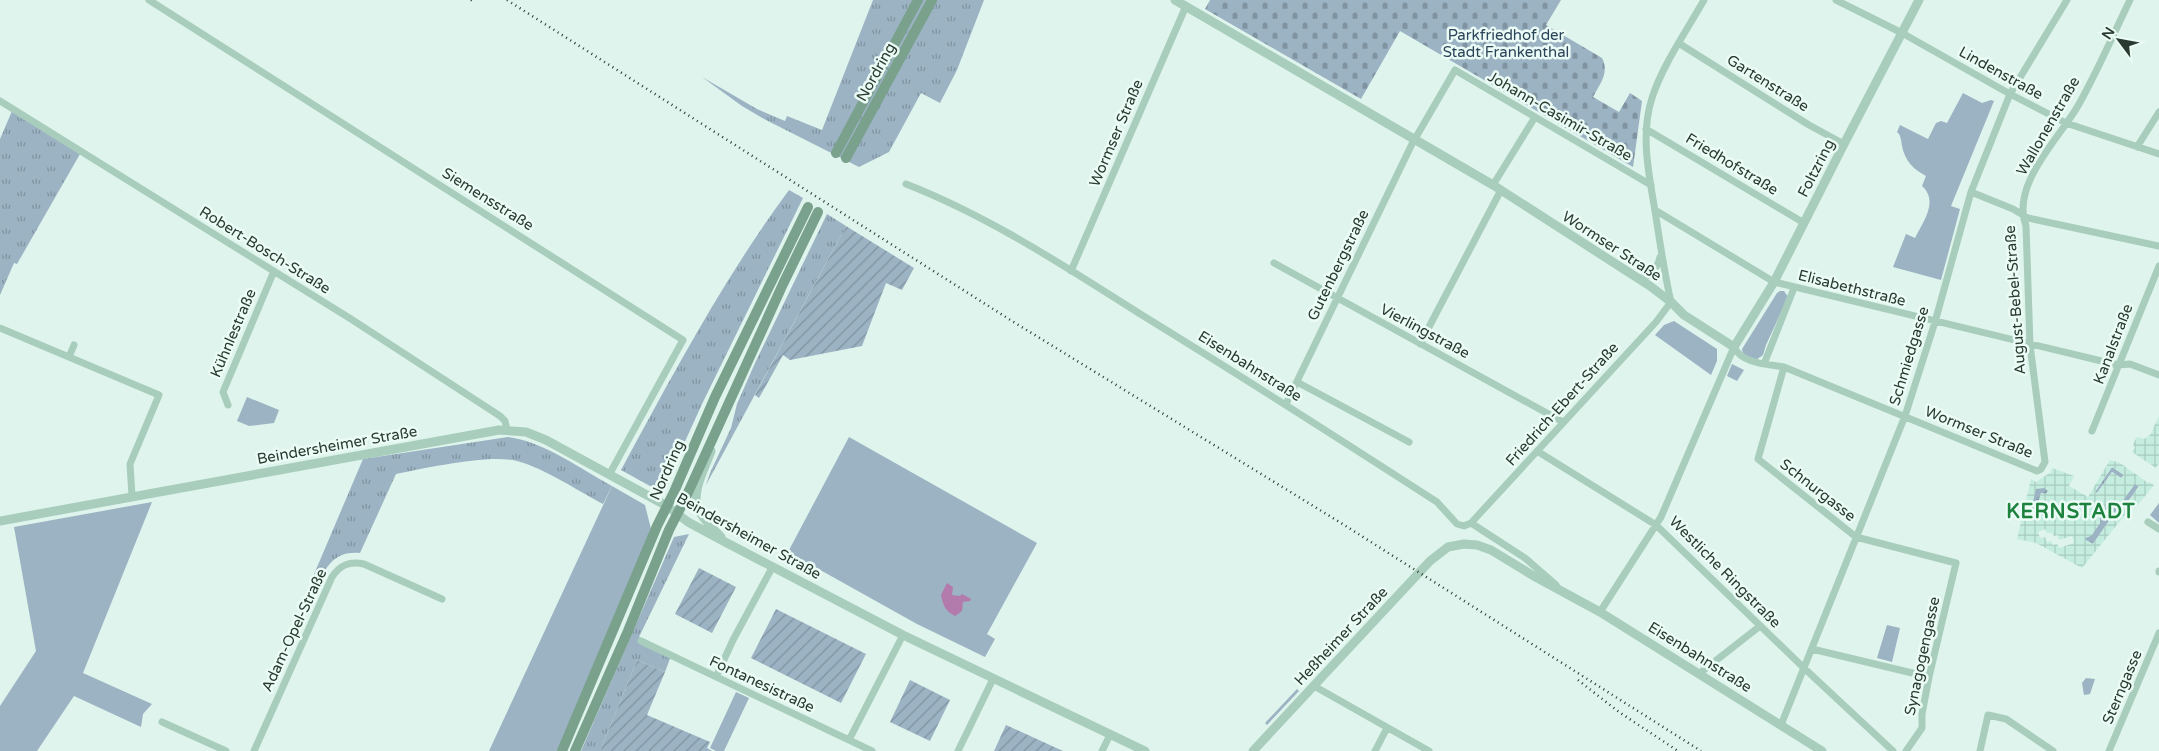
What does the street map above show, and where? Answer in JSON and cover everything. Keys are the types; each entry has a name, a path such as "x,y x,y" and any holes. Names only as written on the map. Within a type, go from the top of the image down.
{"main road":[{"name":"Nordring","path":"836,153 918,0"},
{"name":"Nordring","path":"846,158 932,0"},
{"name":"Nordring","path":"562,751 715,397 808,207"},
{"name":"Nordring","path":"575,751 677,514 818,212"}],"street":[{"name":"Siemensstraße","path":"149,0 683,340 609,475"},
{"name":"Wormser Straße","path":"1175,0 1497,188 1636,277 1671,302 1684,315 1734,347 1741,356 1764,364 1784,367 2038,471"},
{"path":"1671,302 1661,255 1651,185 1646,129 1652,98 1658,81 1704,0"},
{"name":"Lindenstraße","path":"1836,0 1902,33 2010,94 2066,123 2159,154"},
{"name":"Foltzring","path":"1734,347 1774,282 1919,0"},
{"name":"Schmiedgasse","path":"1781,725 1905,416 1935,322 1971,192 2010,94 2067,0"},
{"name":"Wallonenstraße","path":"2021,214 2022,201 2036,168 2079,106 2130,0"},
{"name":"Wormser Straße","path":"1071,271 1186,6"},
{"name":"Gartenstraße","path":"1680,44 1809,125 1844,144"},
{"name":"Gutenbergstraße","path":"1286,404 1414,138 1455,70"},
{"name":"Johann-Casimir-Straße","path":"1455,70 1651,185"},
{"name":"Robert-Bosch-Straße","path":"0,102 352,319 500,416 505,421 507,430"},
{"path":"2137,147 2159,112"},
{"path":"1420,344 1497,188 1536,117"},
{"name":"Friedhofstraße","path":"1646,129 1804,223"},
{"name":"Eisenbahnstraße","path":"906,184 938,196 980,217 1286,404 1437,502 1457,524 1464,526 1471,524 1525,558 1561,591"},
{"path":"1971,192 2028,218 2159,246"},
{"name":"Elisabethstraße","path":"1655,210 1774,282 2030,345 2118,365 2130,364 2159,376"},
{"name":"August-Bebel-Straße","path":"2021,214 2026,226 2030,345 2045,462 2038,471"},
{"path":"1636,277 1648,276 1653,272 1661,255"},
{"name":"Vierlingstraße","path":"1274,263 1563,422"},
{"name":"Kanalstraße","path":"2092,431 2159,266"},
{"name":"Kühnlestraße","path":"228,405 223,392 274,271"},
{"path":"1764,364 1794,288"},
{"name":"Friedrich-Ebert-Straße","path":"1471,524 1660,317 1671,302"},
{"path":"0,328 159,395 130,464 132,496"},
{"path":"69,357 74,345"},
{"name":"Westliche Ringstraße","path":"1734,347 1656,525 1804,669 1893,751"},
{"name":"Schnurgasse","path":"1784,367 1758,459 1856,537 1956,563"},
{"path":"1297,382 1409,442"},
{"name":"Nordring","path":"726,543 703,516 696,501 697,492 732,396"},
{"name":"Beindersheimer Straße","path":"0,521 432,441 507,430 526,432 536,435 667,506 726,543 774,566 902,635 1144,751"},
{"path":"1537,451 1656,525 1600,612"},
{"path":"2148,522 2159,529"},
{"name":"Eisenbahnstraße","path":"1455,546 1471,544 1491,550 1600,612 1822,751"},
{"name":"Heßheimer Straße","path":"1253,751 1430,561 1440,552 1455,546"},
{"name":"Adam-Opel-Straße","path":"254,751 337,569 344,564 354,562 364,564 442,599"},
{"name":"Synagogengasse","path":"1906,751 1922,728 1922,714 1929,677 1956,563"},
{"path":"716,677 733,640 774,566"},
{"path":"1700,673 1760,626"},
{"name":"Sterngasse","path":"2109,751 2159,633"},
{"path":"849,740 902,635"},
{"name":"Fontanesistraße","path":"641,641 872,751"},
{"path":"1812,649 1929,677"},
{"path":"958,751 993,679"},
{"path":"1314,686 1429,751"},
{"path":"1980,751 1988,715 2006,719 2053,751"},
{"path":"162,722 226,751"},
{"path":"1375,751 1387,728"},
{"path":"1102,751 1110,735"}],"green space":[{"path":"873,0 984,0 957,70 940,103 921,93 889,152 859,167 764,119 742,106 702,77 757,109 785,121 787,116 822,130"},
{"name":"Parkfriedhof der Stadt Frankenthal","path":"1210,0 1561,0 1546,25 1602,58 1605,69 1604,74 1593,97 1619,112 1630,93 1642,101 1633,167 1400,31 1361,99 1205,9"},
{"path":"1963,93 1982,103 1994,101 1951,206 1960,209 1941,280 1893,267 1906,234 1915,238 1928,212 1929,205 1927,192 1922,186 1926,176 1907,160 1897,132 1900,125 1928,139 1936,123 1941,121 1947,123"},
{"path":"12,111 80,154 17,264 14,263 0,295 0,139"},
{"path":"789,190 803,198 702,404 668,479 660,486 650,486 621,470 721,292 765,223"},
{"path":"827,214 846,226 706,485 731,428 737,404 755,363"},
{"path":"846,226 914,268 902,290 886,283 862,346 790,360 783,355 759,398 755,395"},
{"path":"1780,291 1784,291 1788,297 1763,355 1756,360 1743,354 1742,349"},
{"path":"1674,321 1717,349 1717,361 1711,375 1655,335 1664,325"},
{"path":"1732,364 1744,370 1737,381 1727,376"},
{"path":"247,397 279,410 274,423 249,426 237,421"},
{"path":"508,437 535,444 548,450 612,486 603,504 549,474 527,464 505,459 475,460 396,474 360,553 340,556 330,564 319,582 312,579 363,459"},
{"path":"849,437 1037,543 987,634 995,639 985,657 917,624 788,552"},
{"path":"2112,467 2124,475 2121,478 2112,472 2097,493 2095,492"},
{"path":"2135,483 2139,486 2120,510 2110,512 2104,510 2108,503"},
{"path":"612,486 645,505 651,529 558,751 489,751"},
{"path":"2036,488 2045,488 2048,491 2046,494 2041,493 2036,511 2030,510"},
{"path":"152,502 83,673 152,704 143,714 141,727 74,696 37,751 0,751 0,706 36,651 14,527"},
{"path":"2159,503 2159,523 2150,515"},
{"path":"2099,514 2109,521 2093,544 2085,540 2085,538 2090,536 2100,523"},
{"path":"689,534 639,637 672,653 665,672 637,660 600,751 581,751 674,537"},
{"path":"699,568 736,587 712,633 675,614"},
{"path":"776,609 866,654 841,703 751,658"},
{"path":"1887,625 1900,628 1892,662 1877,658"},
{"path":"637,660 665,672 647,715 710,742 707,748 712,751 600,751"},
{"path":"2086,678 2095,679 2090,694 2084,695 2082,683"},
{"path":"910,680 950,700 930,741 890,722"},
{"path":"1297,689 1299,691 1267,725 1265,723"},
{"path":"736,692 749,698 724,751 716,751 710,748"},
{"path":"1006,725 1063,751 994,751"}],"shaded area":[{"path":"2159,416 2159,463 2156,468 2132,452 2135,448 2133,444 2137,437 2144,439 2150,435"},
{"path":"2110,460 2120,463 2148,483 2154,485 2135,508 2130,504 2128,506 2126,509 2128,511 2082,568 2036,543 2017,539 2031,479 2036,482 2051,472 2052,468 2074,476 2069,486 2088,497","holes":["2112,467 2124,475 2121,478 2112,472 2097,493 2095,492","2135,484 2139,487 2121,510 2112,513 2104,510 2108,503 2117,509","2045,488 2048,491 2046,494 2041,493 2036,511 2031,510 2036,489","2100,515 2109,521 2093,544 2085,538 2092,535 2100,523","2045,529 2047,533 2052,533 2054,536 2058,535 2059,540 2072,536 2074,543 2059,548 2057,544 2053,545 2051,541 2047,542 2045,537 2040,538 2038,532"]},
{"path":"947,583 953,587 952,595 960,596 962,594 971,599 970,601 963,602 962,611 955,616 947,610 941,595"}],"railway":[{"path":"471,0 475,3"},
{"path":"507,0 1012,321 1341,523 1701,751"},
{"path":"1578,680 1619,712 1678,751"}],"district":[{"name":"KERNSTADT","path":"2071,512"}]}
